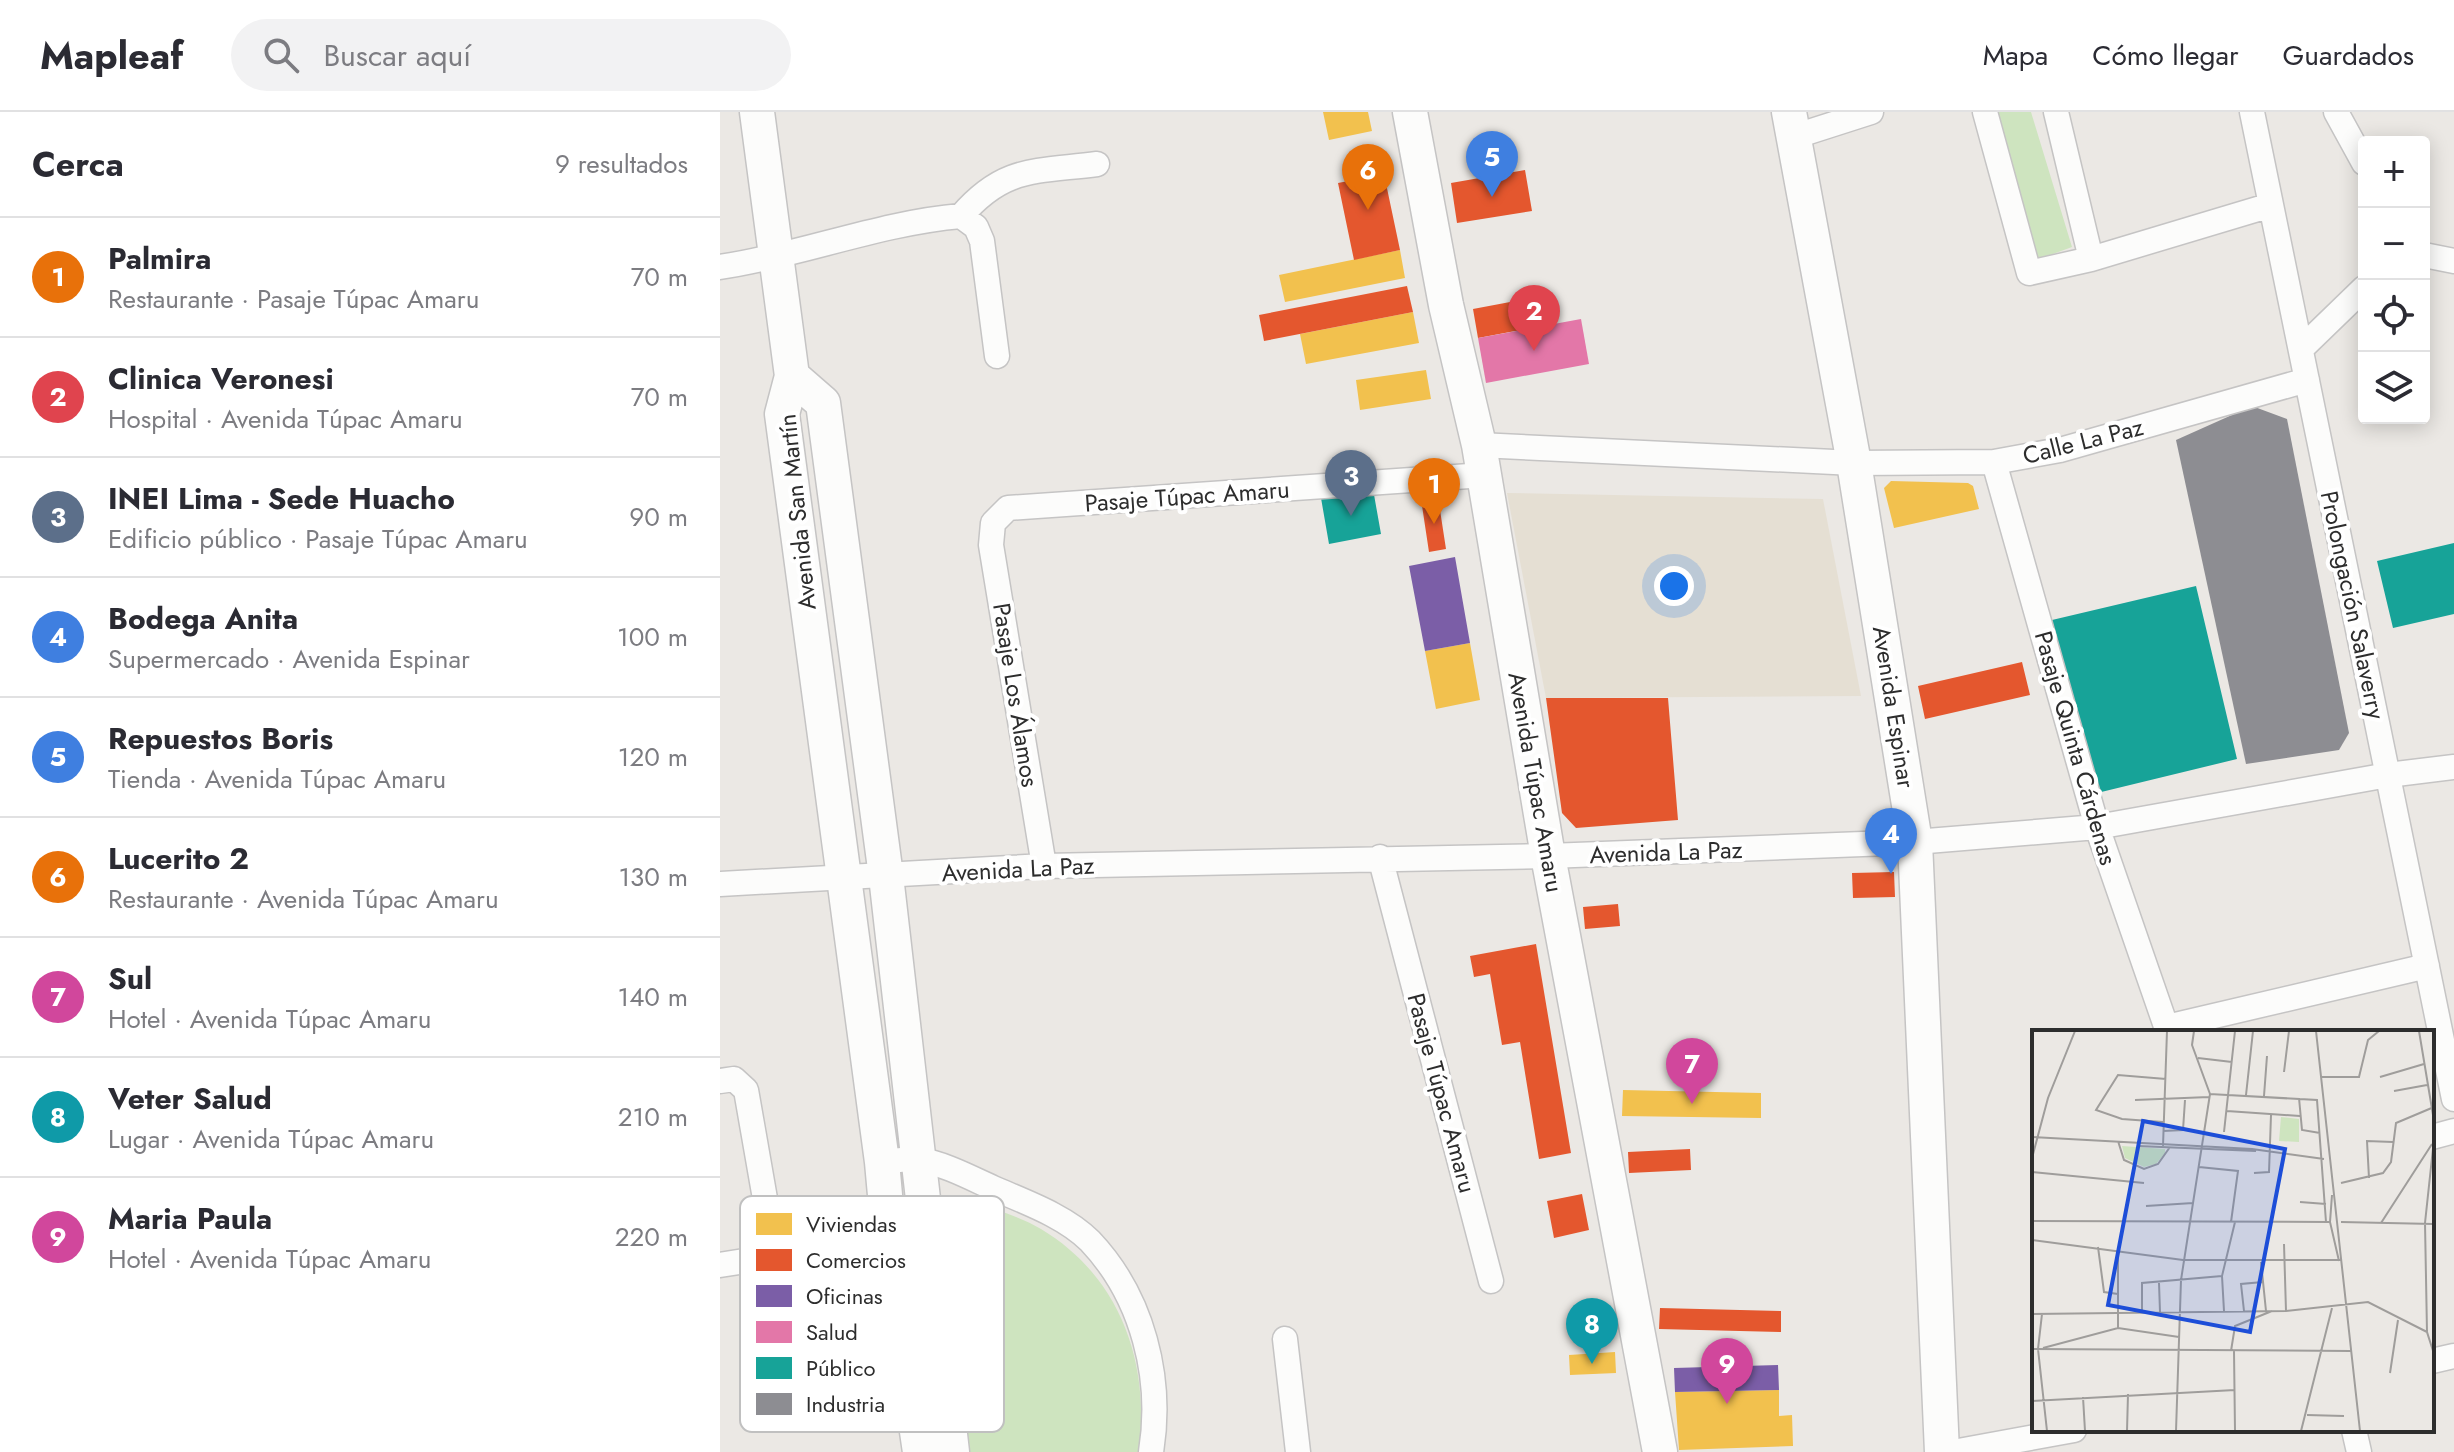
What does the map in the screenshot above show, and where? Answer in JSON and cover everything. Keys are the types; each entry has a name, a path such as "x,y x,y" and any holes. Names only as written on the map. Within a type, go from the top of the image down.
{"street":[{"path":"757,112 792,376"},
{"name":"Avenida Túpac Amaru","path":"1410,112 1446,305 1481,460 1548,856 1660,1452"},
{"path":"1791,124 1871,112"},
{"path":"1985,112 2027,271 2033,274 2271,205"},
{"path":"2056,112 2091,259"},
{"name":"Prolongación Salaverry","path":"2252,112 2454,1099"},
{"path":"2336,112 2358,152"},
{"name":"Avenida Espinar","path":"1791,124 1854,463 1915,842 1942,1452"},
{"path":"961,216 983,190 999,181 1020,174 1097,164"},
{"path":"720,267 775,259 931,218 961,216 976,227 982,241 997,356"},
{"path":"2430,256 2454,261"},
{"path":"2301,349 2358,294"},
{"name":"Avenida San Martín","path":"885,1196 782,414 792,376 823,403 886,876 923,1196"},
{"name":"Calle La Paz","path":"1854,463 1994,462 2060,450 2307,380"},
{"name":"Pasaje Túpac Amaru","path":"993,523 1008,508 1481,460 1854,463"},
{"name":"Pasaje Quinta Cárdenas","path":"1994,462 2097,827 2167,1030"},
{"name":"Pasaje Los Álamos","path":"993,523 991,545 1044,866"},
{"name":"Avenida La Paz","path":"720,884 1044,866 1548,856 1915,842 2097,827 2388,775 2454,767"},
{"name":"Pasaje Túpac Amaru","path":"1380,857 1491,1281"},
{"path":"2167,1030 2427,966"},
{"path":"731,1082 746,1090 765,1196"},
{"path":"2434,1136 2454,1131"},
{"path":"882,1162 919,1160 1040,1208 1089,1241 1129,1296 1153,1364 1154,1430 1151,1452"},
{"path":"720,1265 740,1262"},
{"path":"1285,1339 1298,1452"},
{"path":"2434,1361 2454,1356"},
{"name":"Avenida San Martín","path":"917,1432 920,1452"},
{"name":"Avenida San Martín","path":"950,1432 952,1452"},
{"path":"1953,1452 2063,1432"},
{"path":"2354,1432 2359,1452"}],"shaded area":[{"path":"1507,493 1823,499 1861,696 1546,698"}],"green space":[{"path":"1986,112 2031,112 2072,247 2031,262"},
{"path":"1004,1213 1041,1229 1069,1249 1092,1272 1110,1297 1124,1325 1140,1386 1139,1452 966,1452 964,1432 1004,1432"}],"building: Viviendas":[{"path":"1323,112 1368,112 1372,131 1329,140"},
{"path":"1400,250 1405,278 1285,302 1279,275"},
{"path":"1413,312 1419,343 1306,364 1300,334"},
{"path":"1426,370 1431,399 1360,410 1356,380"},
{"path":"1891,481 1968,483 1973,486 1979,509 1894,528 1884,488"},
{"path":"1470,643 1480,700 1436,709 1425,651"},
{"path":"1623,1090 1761,1093 1761,1118 1622,1116"},
{"path":"1615,1352 1616,1373 1570,1375 1569,1355"},
{"path":"1779,1390 1779,1416 1792,1415 1793,1446 1679,1450 1675,1392"}],"building: Comercios":[{"path":"1525,170 1532,211 1457,223 1451,183"},
{"path":"1384,174 1400,250 1354,260 1338,183"},
{"path":"1407,286 1413,312 1264,341 1259,315"},
{"path":"1537,297 1542,326 1478,338 1473,309"},
{"path":"1438,497 1446,549 1429,552 1421,499"},
{"path":"2022,662 2030,695 1925,719 1918,686"},
{"path":"1546,698 1668,698 1678,820 1576,828 1562,813"},
{"path":"1894,872 1895,897 1853,898 1852,873"},
{"path":"1618,904 1620,926 1585,929 1583,907"},
{"path":"1536,944 1571,1153 1539,1159 1520,1042 1502,1045 1490,974 1474,977 1470,956"},
{"path":"1690,1149 1691,1170 1629,1173 1628,1152"},
{"path":"1582,1194 1589,1230 1554,1238 1547,1201"},
{"path":"1660,1308 1781,1311 1781,1332 1659,1329"}],"building: Oficinas":[{"path":"1455,557 1470,643 1425,651 1409,566"},
{"path":"1778,1365 1779,1390 1675,1392 1674,1368"}],"building: Salud":[{"path":"1581,319 1589,364 1486,383 1478,338"}],"building: Público":[{"path":"1373,489 1381,534 1329,544 1321,498"},
{"path":"2454,543 2454,614 2393,628 2377,561"},
{"path":"2196,586 2237,759 2093,794 2052,620"}],"building: Industria":[{"path":"2252,406 2287,419 2349,733 2339,750 2246,764 2176,440"}],"place":[{"name":"Repuestos Boris","path":"1492,197"},
{"name":"Lucerito 2","path":"1368,210"},
{"name":"Clinica Veronesi","path":"1534,351"},
{"name":"INEI Lima - Sede Huacho","path":"1351,516"},
{"name":"Palmira","path":"1434,524"},
{"name":"Bodega Anita","path":"1891,874"},
{"name":"Sul","path":"1692,1104"},
{"name":"Veter Salud","path":"1592,1364"},
{"name":"Maria Paula","path":"1727,1404"}]}
